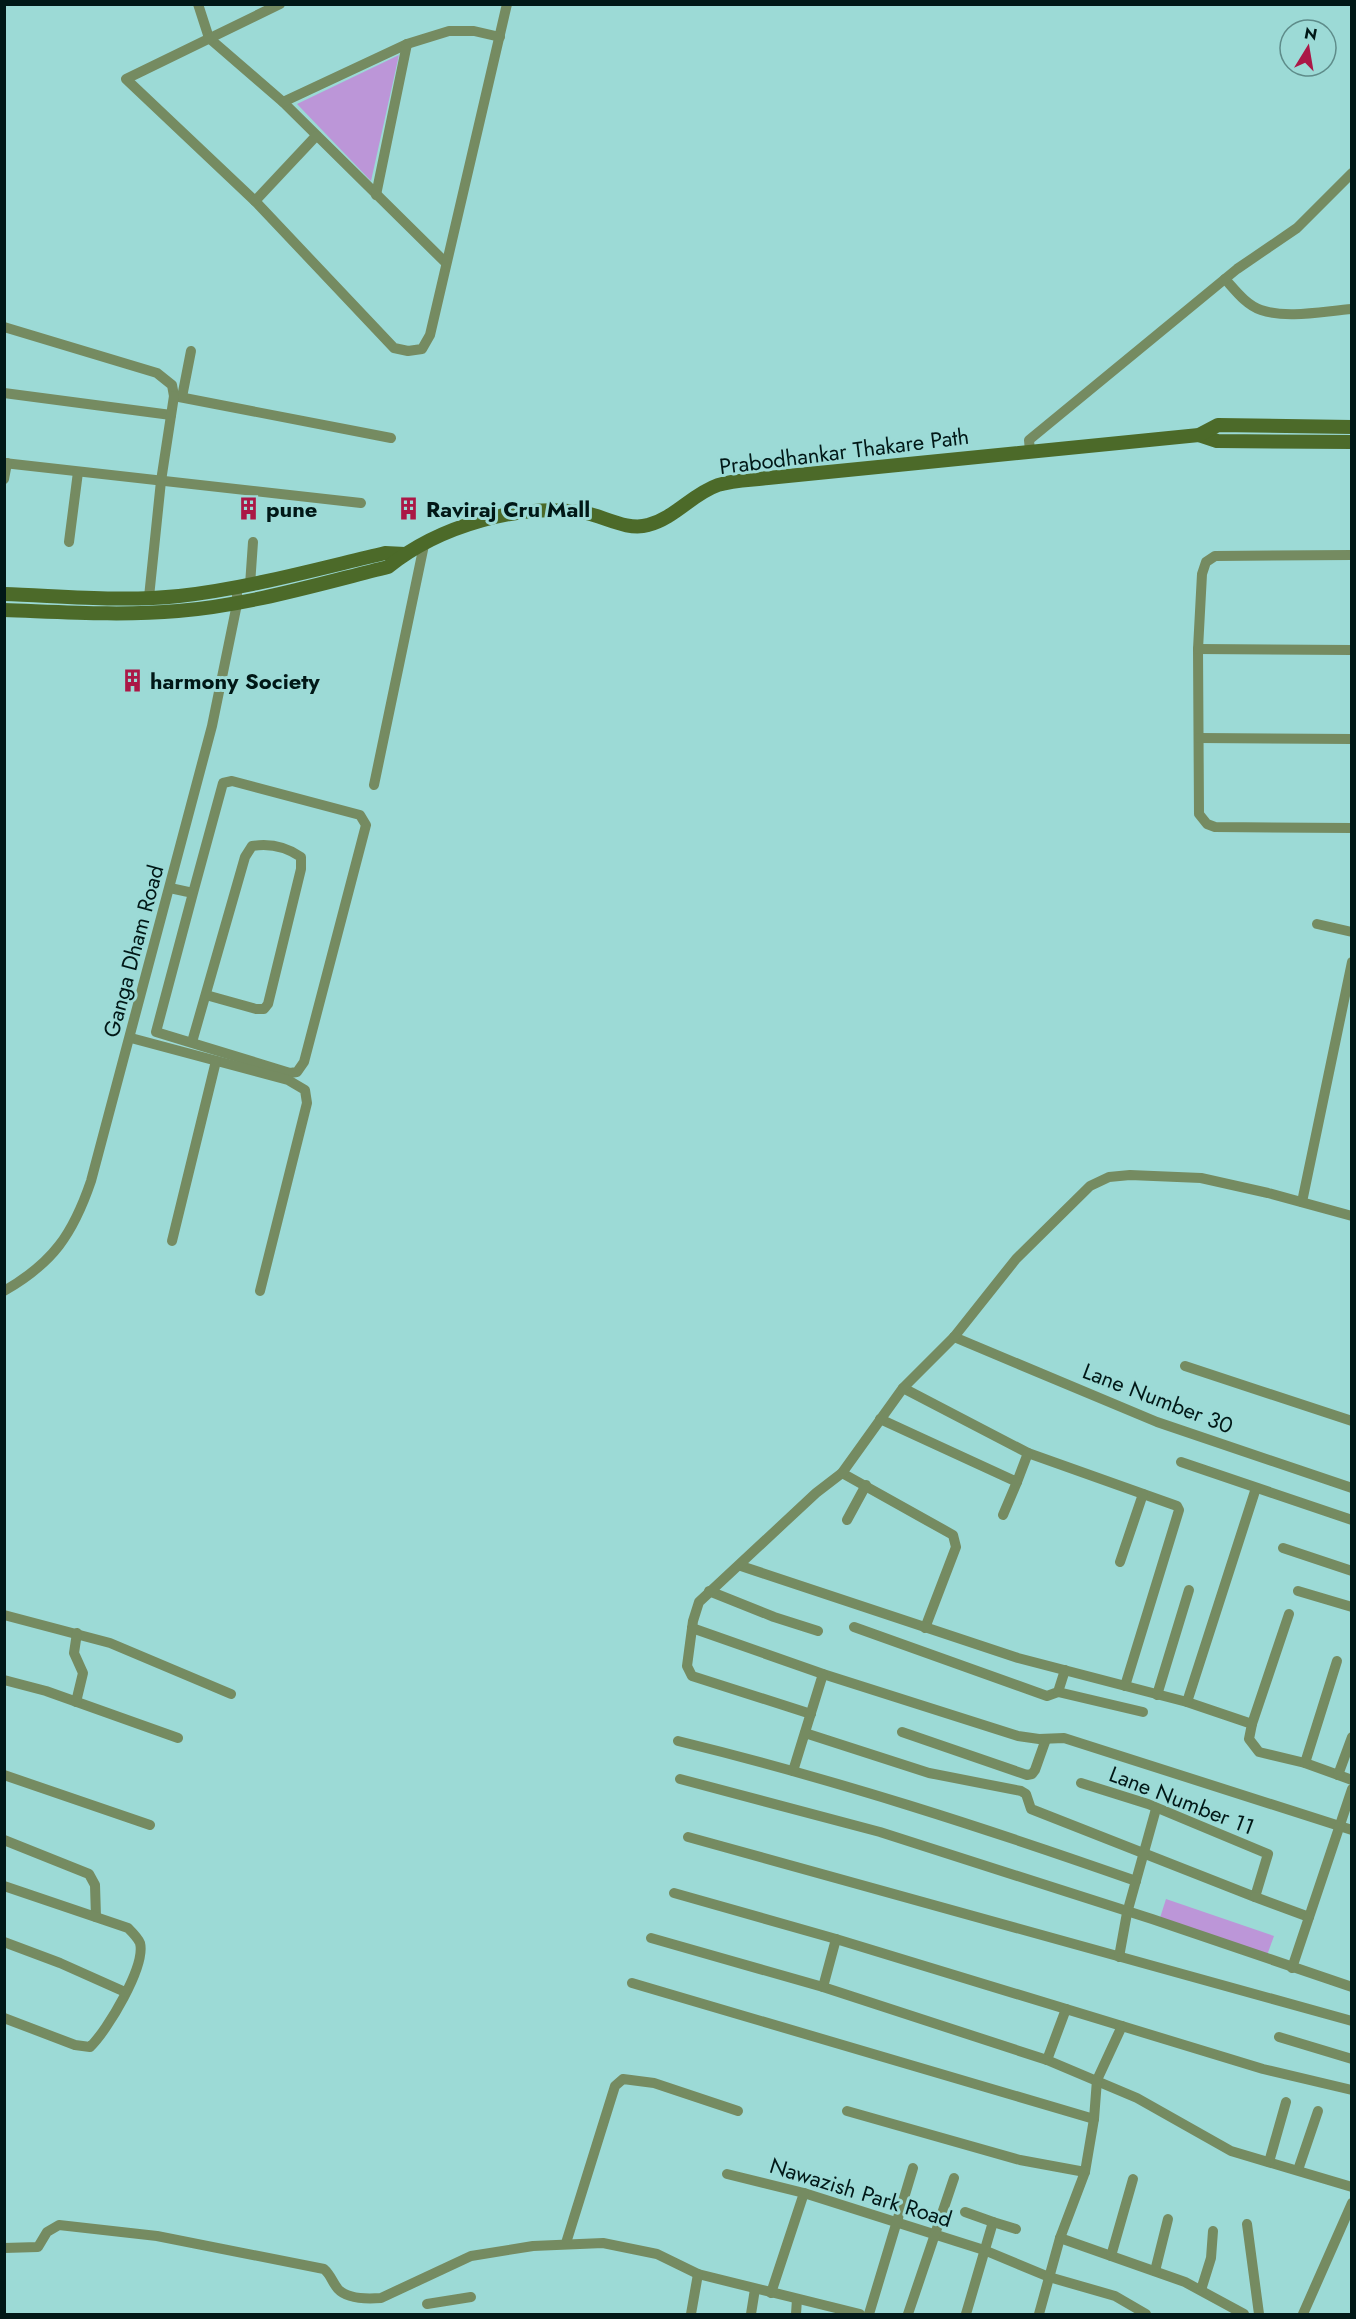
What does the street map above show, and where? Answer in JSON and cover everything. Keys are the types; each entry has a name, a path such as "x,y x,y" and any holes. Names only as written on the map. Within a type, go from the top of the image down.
{"main road":[{"name":"Prabodhankar Thakare Path","path":"4,610 124,614 237,604 388,567 405,554 460,528 501,517 534,512 570,512 645,526 665,519 719,484 1199,435 1218,425 1352,427"},
{"name":"Prabodhankar Thakare Path","path":"1199,435 1217,441 1352,442"},
{"name":"Prabodhankar Thakare Path","path":"4,594 148,597 243,586 385,553 405,554"}],"street":[{"path":"198,4 209,38 283,102 445,262"},
{"path":"280,4 126,79 255,201 394,348 408,351 422,349 430,335 445,262 507,4"},
{"path":"283,102 407,44 449,31 474,31 500,37"},
{"path":"376,195 407,44"},
{"path":"255,201 316,136"},
{"path":"1030,451 1029,440 1225,279 1297,228 1352,173"},
{"path":"1225,279 1242,297 1260,309 1279,314 1352,309"},
{"path":"4,327 156,373 172,385 178,396"},
{"path":"148,597 171,415 191,351"},
{"path":"4,393 171,415"},
{"path":"178,396 391,438"},
{"path":"4,479 6,463 361,502"},
{"path":"69,542 78,472"},
{"name":"Ganga Dham Road","path":"4,1291 28,1277 69,1234 91,1181 131,1038 212,726 237,604 253,542"},
{"path":"374,785 424,545"},
{"path":"1352,555 1215,556 1206,562 1202,574 1198,649 1199,814 1207,824 1215,827 1352,828"},
{"path":"1198,649 1352,650"},
{"path":"1198,738 1352,739"},
{"path":"232,781 354,812 360,815 366,825 304,1062 297,1072 290,1073 156,1032 193,893 223,783 232,781"},
{"path":"192,1042 245,856 252,846 267,844 290,849 301,857 301,869 268,1004 264,1009 256,1009 206,995"},
{"path":"170,888 193,893"},
{"path":"1317,924 1352,932"},
{"path":"1302,1202 1352,962"},
{"path":"131,1038 288,1080 305,1090 307,1103 260,1291"},
{"path":"172,1241 216,1061"},
{"path":"811,1714 692,1676 687,1666 697,1606 709,1591 741,1566 816,1493 842,1473 903,1388 954,1337 1016,1259 1090,1186 1108,1177 1130,1174 1201,1178 1352,1216"},
{"name":"Lane Number 30","path":"954,1337 1157,1422 1352,1488"},
{"path":"1185,1366 1352,1421"},
{"path":"903,1388 1028,1453 1177,1506 1179,1510 1125,1686"},
{"path":"880,1419 1017,1482"},
{"path":"1003,1515 1028,1453"},
{"path":"1181,1462 1352,1520"},
{"path":"842,1473 953,1535 956,1547 925,1628"},
{"path":"847,1520 866,1485"},
{"path":"1187,1702 1256,1488"},
{"path":"1120,1562 1143,1494"},
{"path":"1283,1548 1352,1571"},
{"path":"741,1566 925,1628 1065,1670 1187,1702 1252,1724"},
{"path":"1158,1695 1189,1590"},
{"path":"709,1591 818,1631"},
{"path":"1298,1591 1352,1607"},
{"path":"1289,1614 1249,1739 1259,1752 1305,1763 1352,1780"},
{"path":"4,1615 110,1643 231,1694"},
{"path":"854,1627 1040,1694 1053,1696 1058,1692 1065,1670"},
{"path":"693,1628 823,1674 1018,1736 1064,1738 1352,1830"},
{"path":"76,1702 83,1673 74,1653 77,1633"},
{"path":"1305,1763 1337,1661"},
{"path":"793,1771 823,1674"},
{"path":"4,1680 178,1737"},
{"path":"1058,1692 1143,1712"},
{"path":"902,1732 1027,1774 1032,1774 1035,1770 1046,1739"},
{"path":"805,1733 929,1773 1026,1794"},
{"path":"1338,1775 1352,1737"},
{"path":"678,1741 793,1771 996,1832 1136,1881"},
{"path":"4,1775 150,1825"},
{"path":"680,1779 880,1832 1351,1986"},
{"path":"1021,1782 1031,1809 1309,1917"},
{"name":"Lane Number 11","path":"1081,1783 1156,1809 1268,1854 1255,1897"},
{"path":"1292,1968 1352,1789"},
{"path":"1119,1957 1126,1912 1156,1809"},
{"path":"688,1837 1352,2021"},
{"path":"4,1840 89,1874 94,1885 96,1917"},
{"path":"4,1886 128,1928 140,1942 140,1956 135,1973 101,2037 90,2047 75,2045 4,2018"},
{"path":"674,1893 836,1939 1263,2068 1352,2091"},
{"path":"651,1938 823,1987 1047,2060 1137,2098 1231,2151 1352,2187"},
{"path":"823,1987 836,1939"},
{"path":"4,1942 60,1963 125,1992"},
{"path":"632,1983 1094,2120"},
{"path":"1047,2060 1066,2008"},
{"path":"1039,2314 1060,2238 1085,2172 1094,2120 1097,2080 1122,2026"},
{"path":"1279,2037 1352,2059"},
{"path":"566,2243 615,2086 623,2079 654,2083 738,2111"},
{"path":"1269,2162 1286,2102"},
{"path":"847,2111 1020,2160 1085,2172"},
{"path":"1298,2170 1318,2111"},
{"path":"869,2314 913,2168"},
{"name":"Nawazish Park Road","path":"727,2174 804,2193 984,2250 1049,2277 1115,2296 1146,2314"},
{"path":"908,2314 954,2178"},
{"path":"1111,2256 1133,2179"},
{"path":"771,2293 804,2193"},
{"path":"1303,2314 1352,2203"},
{"path":"965,2212 1016,2229"},
{"path":"1155,2271 1168,2219"},
{"path":"966,2314 993,2222"},
{"path":"1247,2224 1259,2314"},
{"path":"4,2248 38,2247 47,2232 58,2225 157,2236 324,2269 332,2276 339,2290 347,2295 381,2298 471,2256 502,2249 566,2243 603,2243 657,2254 698,2274 841,2312 860,2314"},
{"path":"1200,2290 1211,2258 1214,2231"},
{"path":"1060,2238 1155,2271 1200,2290 1244,2314"},
{"path":"691,2314 698,2274"},
{"path":"751,2314 754,2289"},
{"path":"427,2304 471,2297"},
{"path":"796,2314 797,2299"}],"shaded area":[{"path":"399,55 371,181 297,104"},
{"path":"1166,1899 1274,1936 1266,1958 1159,1921"}],"place":[{"name":"pune","path":"248,509"},
{"name":"Raviraj Cru Mall","path":"408,509"},
{"name":"harmony Society","path":"132,681"}]}
